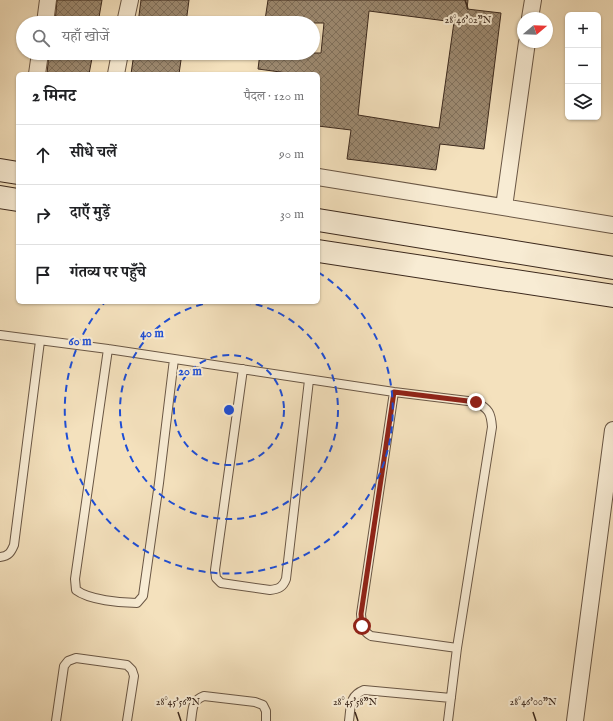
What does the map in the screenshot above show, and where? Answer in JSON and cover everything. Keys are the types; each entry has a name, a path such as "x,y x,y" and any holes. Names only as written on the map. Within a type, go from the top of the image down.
{"street":[{"path":"45,16 48,0"},
{"path":"127,16 130,0"},
{"path":"531,12 533,0"},
{"path":"504,207 526,48"},
{"path":"37,72 39,60"},
{"path":"116,72 119,60"},
{"path":"0,170 16,173"},
{"path":"320,177 613,225"},
{"path":"0,197 16,200"},
{"path":"320,220 613,268"},
{"path":"320,251 613,296"},
{"path":"575,721 613,430"}],"lane":[{"path":"0,335 108,349 394,392 476,402 486,408 491,416 492,427 448,721"},
{"path":"0,557 11,552 14,545 40,341"},
{"path":"108,349 75,579 76,590 90,597 137,603 143,596 160,483 174,359"},
{"path":"243,369 215,570 216,578 221,583 270,590 278,589 283,586 286,579 309,380"},
{"path":"394,392 361,614 362,626 365,633 371,636 458,648"},
{"path":"56,721 64,666 68,661 76,658 127,665 132,670 134,676 127,721"},
{"path":"349,721 352,700 357,693 364,690 451,698"},
{"path":"191,721 194,703 197,698 204,696 255,702 263,705 266,711 266,721"}],"building":[{"path":"57,0 102,0 99,16 56,16"},
{"path":"141,0 189,0 187,16 139,16"},
{"path":"268,0 468,0 467,9 501,13 484,149 440,144 436,170 347,159 351,130 320,126 320,72 280,72 258,69 259,60 320,60 324,23 320,23 320,16 266,16","holes":["369,11 454,22 439,128 358,115"]},
{"path":"48,60 92,60 89,72 47,72"},
{"path":"133,60 181,60 179,72 131,72"}],"route":[{"path":"362,626 361,614 394,392 476,402"}]}
